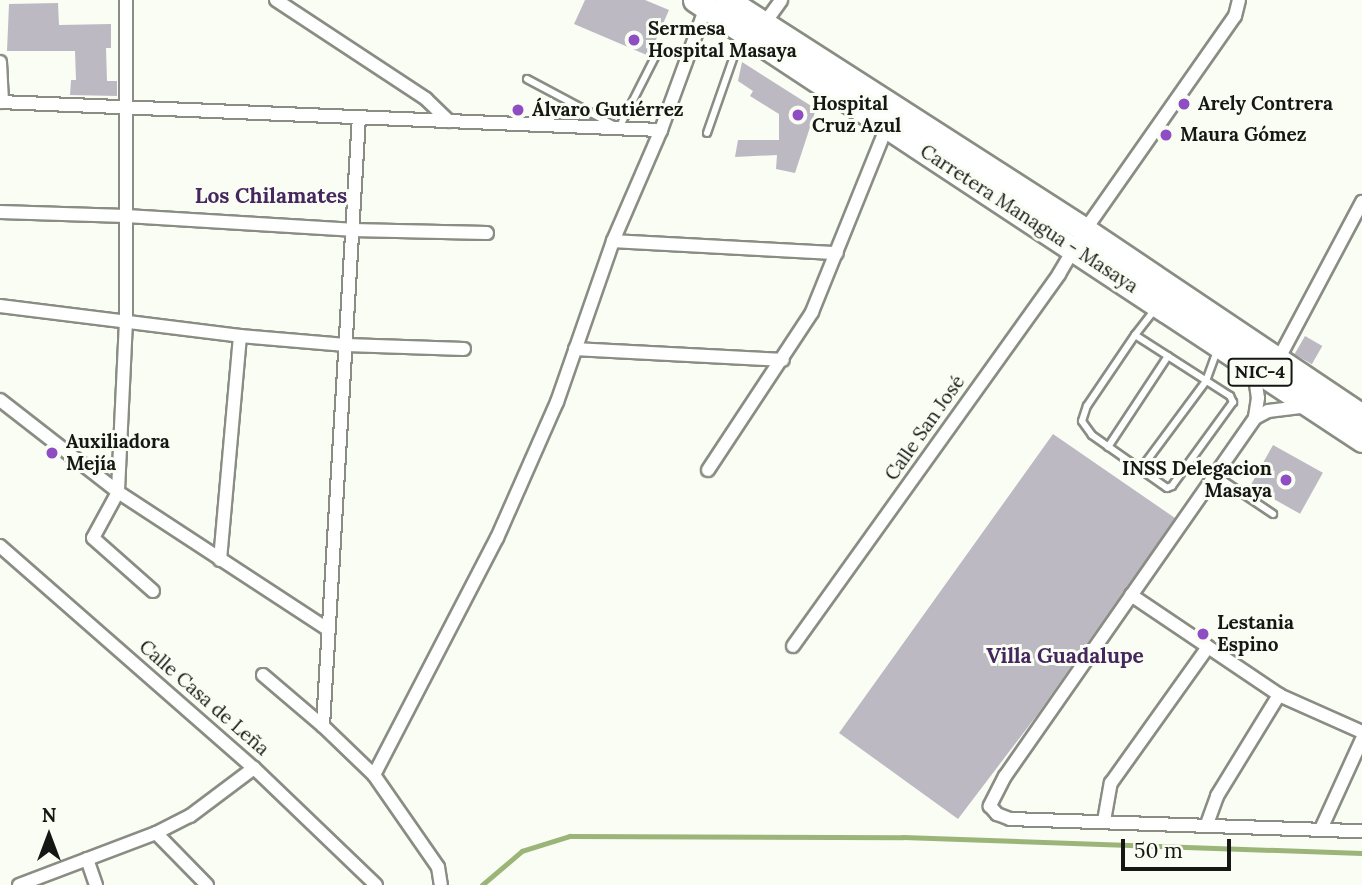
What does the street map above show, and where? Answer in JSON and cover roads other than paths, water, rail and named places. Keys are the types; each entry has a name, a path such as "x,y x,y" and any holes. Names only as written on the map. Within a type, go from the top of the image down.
{"highway":[{"name":"Carretera Managua - Masaya","path":"709,2 1165,295 1279,358 1362,416"},
{"name":"Carretera Managua - Masaya","path":"753,31 887,126 1080,239"},
{"name":"Carretera Managua - Masaya","path":"1165,295 1219,346 1362,440"}],"street":[{"path":"125,0 126,321 118,492 93,538 153,590"},
{"path":"276,0 426,99 449,121"},
{"path":"753,31 781,0"},
{"name":"Calle San José","path":"793,646 1236,16 1239,0"},
{"path":"374,775 497,538 557,402 613,241 661,130 709,2"},
{"path":"0,62 1,102 661,130"},
{"path":"323,726 359,117"},
{"path":"708,470 783,360 812,312 887,126"},
{"path":"1279,358 1362,202"},
{"path":"0,212 127,216 352,230 487,233"},
{"path":"613,241 837,253"},
{"path":"0,306 240,337 346,345 464,349"},
{"path":"220,560 240,337"},
{"path":"575,349 783,360"},
{"path":"1253,368 1258,398 1255,418 1005,776 990,806 997,814 1010,819 1362,831"},
{"path":"0,400 118,492 329,630"},
{"path":"1255,418 1268,411 1311,406"},
{"name":"Calle Casa de Leña","path":"0,546 254,768 374,884"},
{"path":"1131,595 1279,695 1362,733"},
{"path":"1104,821 1111,783 1208,647"},
{"path":"262,676 323,726 374,775 438,867 441,885"},
{"path":"1207,824 1217,796 1279,695"},
{"path":"1321,829 1362,739"},
{"path":"19,885 156,833 190,816 254,768"},
{"path":"156,833 207,885"},
{"path":"87,859 96,885"}],"lane":[{"path":"707,133 753,31"},
{"path":"527,79 619,128 655,57"},
{"path":"1135,334 1230,396 1233,402 1172,486 1163,487 1086,429 1083,413 1135,334 1165,295"},
{"path":"1140,470 1206,381 1219,346"},
{"path":"1108,447 1168,356"},
{"path":"1215,475 1273,514"}],"waterway":[{"path":"482,885 522,851 570,836 903,837 1362,853"}],"place":[{"name":"Sermesa Hospital Masaya","path":"634,40"},
{"name":"Arely Contrera","path":"1184,104"},
{"name":"Álvaro Gutiérrez","path":"518,110"},
{"name":"Hospital Cruz Azul","path":"798,115"},
{"name":"Maura Gómez","path":"1166,135"},
{"name":"Auxiliadora Mejía","path":"52,453"},
{"name":"INSS Delegacion Masaya","path":"1286,480"},
{"name":"Lestania Espino","path":"1203,634"}],"district":[{"name":"Los Chilamates","path":"271,196"},
{"name":"Villa Guadalupe","path":"1065,656"}]}
